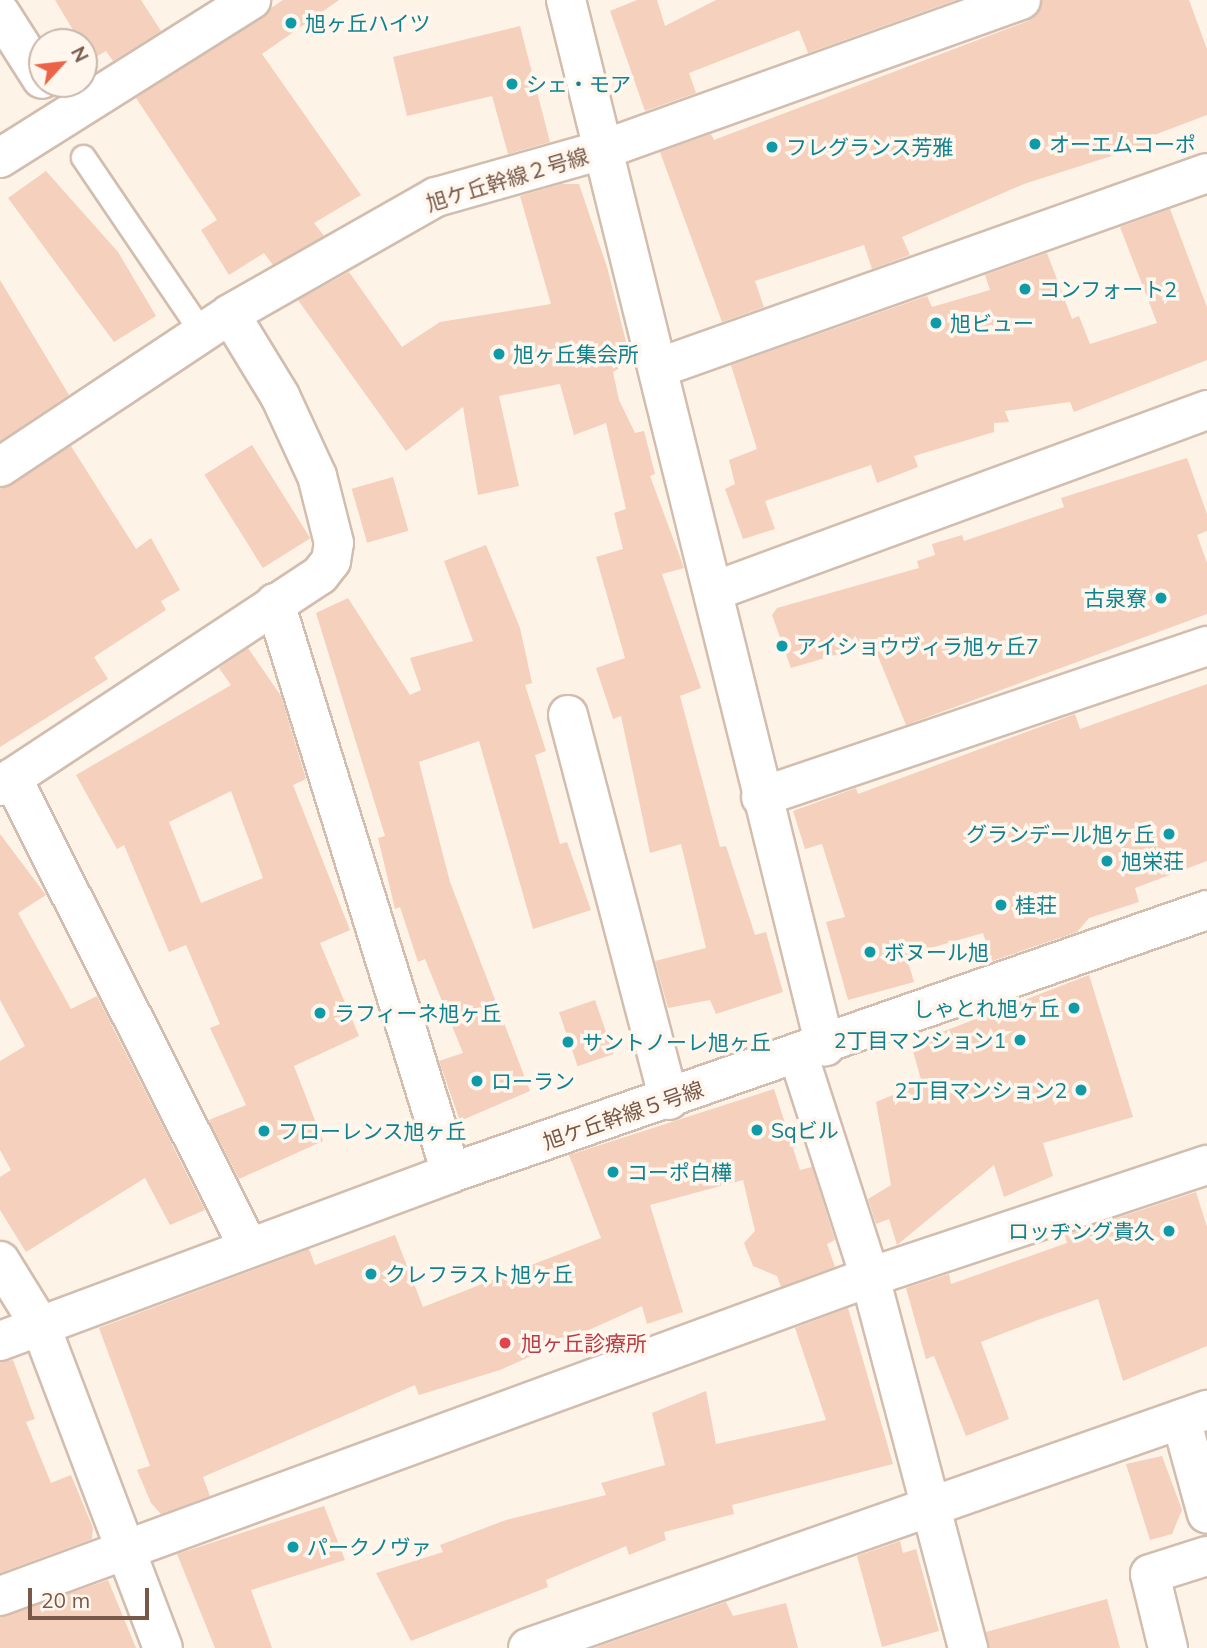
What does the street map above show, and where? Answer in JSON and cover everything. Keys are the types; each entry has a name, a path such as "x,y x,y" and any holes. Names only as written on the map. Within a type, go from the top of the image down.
{"street":[{"path":"0,158 55,99 251,0"},
{"path":"566,0 602,150 717,590 812,1050 870,1277 934,1508 968,1648"},
{"name":"旭ケ丘幹線２号線","path":"0,467 216,323 436,197 602,150 1021,0"},
{"path":"0,13 28,57"},
{"path":"661,368 1207,173"},
{"path":"216,323 280,396 317,476 334,543 320,575 6,782 249,1248"},
{"path":"717,590 1207,410"},
{"path":"275,603 451,1173"},
{"path":"761,797 1207,646"},
{"path":"568,715 668,1100"},
{"name":"旭ケ丘幹線５号線","path":"0,1342 451,1173 812,1050 1207,909"},
{"path":"0,1596 870,1277 1207,1165"},
{"path":"0,1261 41,1327 163,1648"},
{"path":"528,1648 1194,1415 1207,1514"},
{"path":"1168,1648 1150,1574 1207,1556"}],"lane":[{"path":"83,157 216,323"}],"building":[{"path":"55,0 141,0 161,31 113,61 106,51 98,56 98,28 72,28"},
{"path":"283,0 339,0 262,54 361,195 314,223 324,236 273,265 264,253 229,275 201,230 217,220 136,98"},
{"path":"637,0 657,0 665,26 716,0 956,0 808,53 799,30 689,73 696,93 645,111 610,11"},
{"path":"1042,0 1189,0 1207,49 1207,115 1149,137 1152,143 1024,184 902,237 910,255 872,269 864,245 755,281 764,307 722,322 660,152 711,134 714,140 1028,21"},
{"path":"520,26 550,142 508,154 492,96 407,116 393,57"},
{"path":"46,171 118,252 156,316 114,342 8,198"},
{"path":"561,184 579,184 607,267 631,361 613,372 619,400 635,433 644,431 655,474 650,476 684,568 662,574 701,688 680,696 720,847 726,846 755,935 766,932 783,992 716,1014 710,1000 668,1008 655,961 706,948 681,844 650,853 621,716 613,719 596,668 625,658 596,557 623,549 614,513 626,509 606,423 574,435 560,384 499,396 519,486 478,495 463,407 406,451 298,300 349,272 402,347 440,322 551,304 520,196"},
{"path":"1170,209 1207,307 1207,360 1074,412 1070,402 1005,411 1009,422 994,423 994,432 914,456 918,467 877,483 871,465 765,501 775,529 743,539 725,489 735,484 729,460 757,449 731,365 927,296 932,307 990,290 985,275 1047,253 1072,319 1079,316 1090,344 1157,323 1120,227"},
{"path":"0,280 69,395 0,441"},
{"path":"252,445 310,538 263,568 205,475"},
{"path":"71,446 136,549 151,538 180,590 161,601 166,610 94,657 108,679 0,747 0,489"},
{"path":"1187,458 1207,514 1207,531 1197,535 1207,563 1207,614 906,725 873,644 791,668 772,615 777,608 919,568 917,561 935,555 932,544 962,535 964,541 1064,507 1061,498"},
{"path":"393,477 408,531 367,543 352,489"},
{"path":"486,545 520,628 532,683 525,685 546,751 535,755 560,844 567,842 591,910 533,929 479,741 419,762 450,882 530,1091 460,1121 439,1061 463,1053 425,959 418,962 400,907 395,909 378,838 385,836 316,613 348,598 410,695 421,690 410,658 473,641 444,561"},
{"path":"248,648 281,696 306,779 293,785 350,930 320,943 359,1036 294,1066 323,1141 239,1179 209,1120 246,1105 210,1028 220,1024 186,945 169,952 124,845 117,849 76,775 231,685 219,668","holes":["231,791 263,878 201,903 169,822"]},
{"path":"1207,684 1207,861 1135,888 1139,902 1089,918 1077,932 992,961 983,933 906,955 914,982 848,1000 826,922 845,917 822,844 805,849 793,811 856,788 858,794 1075,714 1080,729"},
{"path":"0,834 46,895 18,913 71,1009 97,996 205,1210 170,1225 145,1178 26,1252 0,1210 0,1177 11,1170 0,1150 0,1061 25,1046 0,1000"},
{"path":"1089,975 1133,1117 1043,1143 1053,1176 1004,1197 994,1165 897,1245 889,1219 876,1224 868,1199 891,1185 876,1102 922,1083 911,1044"},
{"path":"595,1000 614,1054 578,1066 559,1012"},
{"path":"774,1089 800,1170 812,1167 835,1240 827,1244 835,1267 781,1287 777,1276 753,1266 744,1243 755,1231 743,1180 650,1205 683,1312 647,1324 642,1306 500,1370 419,1395 415,1385 203,1477 210,1496 161,1514 151,1503 137,1470 150,1466 99,1328 309,1249 315,1265 395,1235 423,1307 601,1238 569,1155"},
{"path":"1196,1192 1207,1227 1207,1346 1123,1381 1098,1299 1035,1321 981,1342 1009,1419 966,1436 934,1356 926,1359 906,1288 949,1274 951,1284 1067,1243 1065,1235"},
{"path":"848,1308 893,1464 732,1505 734,1514 664,1532 666,1540 629,1555 626,1546 546,1580 548,1587 411,1641 376,1573 443,1552 440,1545 506,1520 606,1495 601,1483 665,1465 652,1413 706,1391 716,1444 826,1420 795,1328"},
{"path":"13,1360 35,1419 26,1422 51,1483 71,1475 93,1528 92,1539 0,1573 0,1362"},
{"path":"1162,1456 1182,1510 1172,1534 1150,1540 1126,1464"},
{"path":"324,1506 345,1560 251,1590 272,1648 215,1648 177,1554"},
{"path":"900,1541 903,1553 916,1549 939,1631 882,1647 857,1556"},
{"path":"108,1580 136,1648 0,1648 0,1617"},
{"path":"1107,1599 1120,1648 989,1648 986,1632"},
{"path":"726,1602 733,1616 786,1603 798,1648 594,1648"}],"place":[{"name":"旭ヶ丘ハイツ","path":"291,23"},
{"name":"シェ・モア","path":"512,84"},
{"name":"オーエムコーポ","path":"1035,144"},
{"name":"フレグランス芳雅","path":"772,147"},
{"name":"コンフォート2","path":"1025,289"},
{"name":"旭ビュー","path":"936,323"},
{"name":"旭ヶ丘集会所","path":"499,354"},
{"name":"古泉寮","path":"1161,598"},
{"name":"アイショウヴィラ旭ヶ丘7","path":"782,646"},
{"name":"グランデール旭ヶ丘","path":"1169,834"},
{"name":"旭栄荘","path":"1107,861"},
{"name":"桂荘","path":"1001,905"},
{"name":"ボヌール旭","path":"870,952"},
{"name":"しゃとれ旭ヶ丘","path":"1074,1008"},
{"name":"ラフィーネ旭ヶ丘","path":"320,1013"},
{"name":"2丁目マンション1","path":"1020,1040"},
{"name":"サントノーレ旭ヶ丘","path":"568,1042"},
{"name":"ローラン","path":"477,1081"},
{"name":"2丁目マンション2","path":"1081,1090"},
{"name":"Sqビル","path":"757,1130"},
{"name":"フローレンス旭ヶ丘","path":"264,1131"},
{"name":"コーポ白樺","path":"613,1172"},
{"name":"ロッヂング貴久","path":"1169,1231"},
{"name":"クレフラスト旭ヶ丘","path":"371,1274"},
{"name":"旭ヶ丘診療所","path":"505,1343"},
{"name":"パークノヴァ","path":"293,1547"}]}
